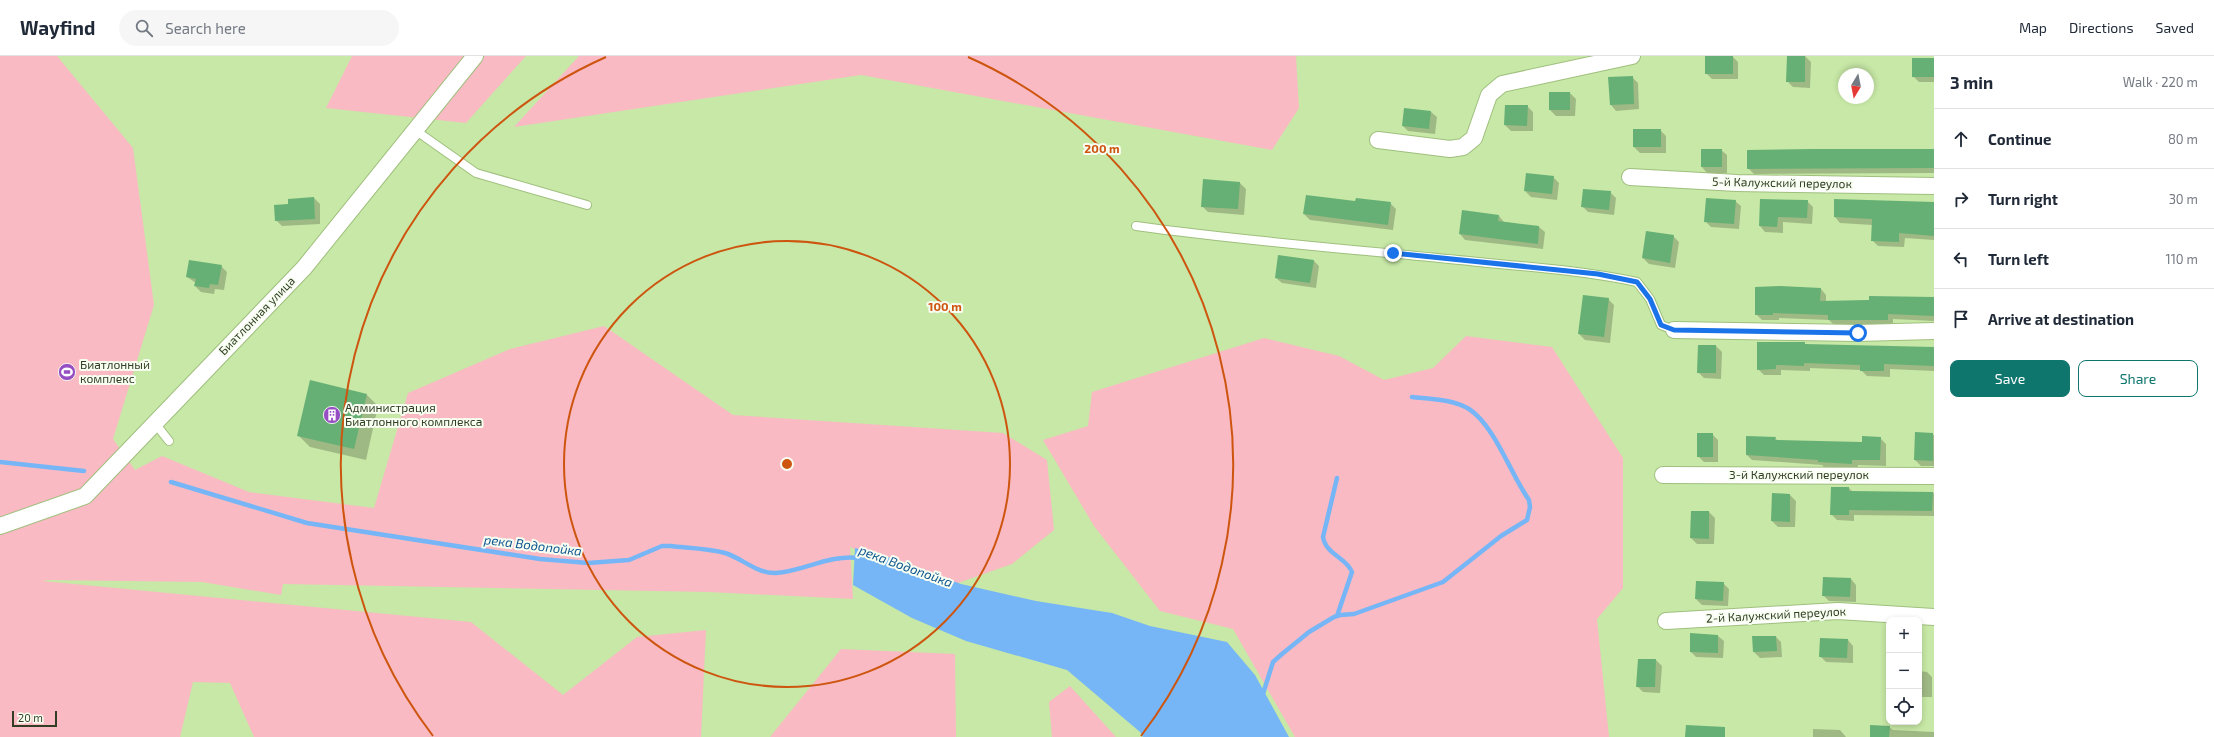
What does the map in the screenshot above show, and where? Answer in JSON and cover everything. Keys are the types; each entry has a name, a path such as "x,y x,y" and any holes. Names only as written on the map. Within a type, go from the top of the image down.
{"street":[{"name":"Биатлонная улица","path":"0,526 85,496 154,422 304,268 475,56"},
{"path":"1378,140 1450,149 1463,148 1474,138 1489,95 1502,84 1632,56"},
{"name":"5-й Калужский переулок","path":"1630,178 1738,184 1934,186"},
{"path":"1674,330 1858,333 1934,331"},
{"name":"3-й Калужский переулок","path":"1663,474 1934,476"},
{"name":"2-й Калужский переулок","path":"1666,621 1838,611 1934,617"}],"lane":[{"path":"415,130 476,173 586,205"},
{"path":"1136,226 1271,243 1393,253 1598,274 1637,282 1650,299 1661,325 1674,330"},
{"path":"154,422 169,441"}],"shaded area":[{"path":"0,56 57,56 133,148 154,305 113,439 135,470 162,456 249,492 374,508 408,393 510,349 604,326 733,415 1003,433 1047,460 1054,530 1012,564 958,583 912,574 850,547 853,599 708,592 283,584 281,595 202,582 48,580 43,581 471,622 563,695 637,637 706,630 701,737 254,737 230,683 193,682 180,737 0,737"},
{"path":"352,56 526,56 466,123 326,108"},
{"path":"579,56 1296,56 1299,108 1272,150 861,75 514,127"},
{"path":"1466,336 1552,347 1623,458 1623,588 1597,619 1609,737 1295,737 1233,629 1160,611 1094,526 1043,440 1088,426 1092,392 1264,338 1339,356 1384,380 1433,368"},
{"path":"841,649 955,654 956,737 770,737"},
{"path":"1070,686 1116,737 1052,737 1049,702"}],"water":[{"path":"855,548 883,555 961,584 1036,601 1112,613 1150,626 1227,642 1255,675 1289,737 1143,737 1140,732 1067,670 966,641 912,618 853,585"}],"building":[{"path":"1705,56 1733,56 1733,74 1705,74"},
{"path":"1787,56 1805,56 1805,82 1786,82"},
{"path":"1912,58 1934,58 1934,77 1912,77"},
{"path":"1633,76 1634,104 1610,105 1608,77"},
{"path":"1549,92 1570,92 1570,110 1549,110"},
{"path":"1505,105 1528,105 1527,126 1504,125"},
{"path":"1404,108 1431,111 1429,129 1402,126"},
{"path":"1633,129 1661,129 1661,147 1633,147"},
{"path":"1701,149 1722,149 1722,167 1701,167"},
{"path":"1934,149 1934,168 1747,169 1747,150"},
{"path":"1526,173 1554,176 1552,194 1524,191"},
{"path":"1203,179 1240,182 1238,209 1201,207"},
{"path":"1583,189 1611,191 1609,210 1581,207"},
{"path":"1306,195 1355,201 1356,198 1391,202 1388,225 1303,214"},
{"path":"314,197 315,219 275,221 274,205 288,204 288,199"},
{"path":"1706,198 1736,200 1734,224 1704,222"},
{"path":"1760,199 1808,200 1807,218 1778,217 1777,227 1759,226"},
{"path":"1834,199 1934,202 1934,236 1899,233 1899,242 1871,241 1872,219 1834,217"},
{"path":"1462,210 1499,215 1498,221 1539,226 1538,244 1459,234"},
{"path":"1646,231 1674,235 1670,263 1642,258"},
{"path":"1278,255 1314,260 1310,283 1275,278"},
{"path":"189,260 222,265 218,285 210,284 209,288 194,286 196,279 186,277"},
{"path":"1780,286 1821,288 1820,301 1869,300 1869,296 1934,297 1934,316 1888,314 1888,320 1828,320 1828,315 1773,313 1773,315 1755,315 1755,287"},
{"path":"1583,295 1609,298 1604,337 1578,334"},
{"path":"1757,342 1805,342 1805,344 1934,347 1934,366 1884,364 1884,371 1860,371 1860,365 1804,363 1804,366 1776,365 1776,369 1757,370"},
{"path":"1698,345 1716,345 1716,373 1697,373"},
{"name":"Администрация Биатлонного комплекса","path":"310,380 367,394 354,449 297,436"},
{"path":"1915,432 1933,433 1933,461 1914,460"},
{"path":"1697,433 1713,433 1713,457 1697,457"},
{"path":"1746,436 1776,437 1775,440 1862,442 1862,436 1881,437 1880,460 1852,460 1852,464 1746,455"},
{"path":"1831,487 1849,487 1849,491 1933,492 1932,511 1849,510 1849,515 1830,515"},
{"path":"1772,493 1790,494 1790,522 1771,521"},
{"path":"1691,511 1709,511 1709,539 1690,538"},
{"path":"1823,577 1851,578 1850,597 1822,596"},
{"path":"1696,581 1724,582 1723,601 1695,599"},
{"path":"1690,633 1718,635 1718,653 1690,652"},
{"path":"1752,636 1776,636 1777,651 1753,652"},
{"path":"1820,638 1848,639 1847,658 1819,657"},
{"path":"1638,659 1656,659 1655,687 1636,687"},
{"path":"1686,725 1725,727 1725,737 1685,737"},
{"path":"1870,725 1890,726 1889,737 1870,737"}],"waterway":[{"path":"1262,697 1273,662 1309,632 1334,617 1354,614 1443,582 1501,536 1527,520 1530,507 1529,500 1522,490 1495,439 1478,417 1469,409 1456,403 1412,397"},
{"name":"река Водопойка","path":"0,462 84,471"},
{"path":"1337,478 1323,537 1328,548 1349,567 1352,572 1337,616"},
{"name":"река Водопойка","path":"171,482 307,523 540,559 588,563 629,560 662,546 670,546 718,551 731,555 762,571 776,573 786,572 838,558 859,558"}],"place":[{"name":"Биатлонный комплекс","path":"67,372"},
{"name":"Администрация Биатлонного комплекса","path":"332,415"}],"route":[{"path":"1393,253 1598,274 1637,282 1650,299 1661,325 1674,330 1858,333"}]}
